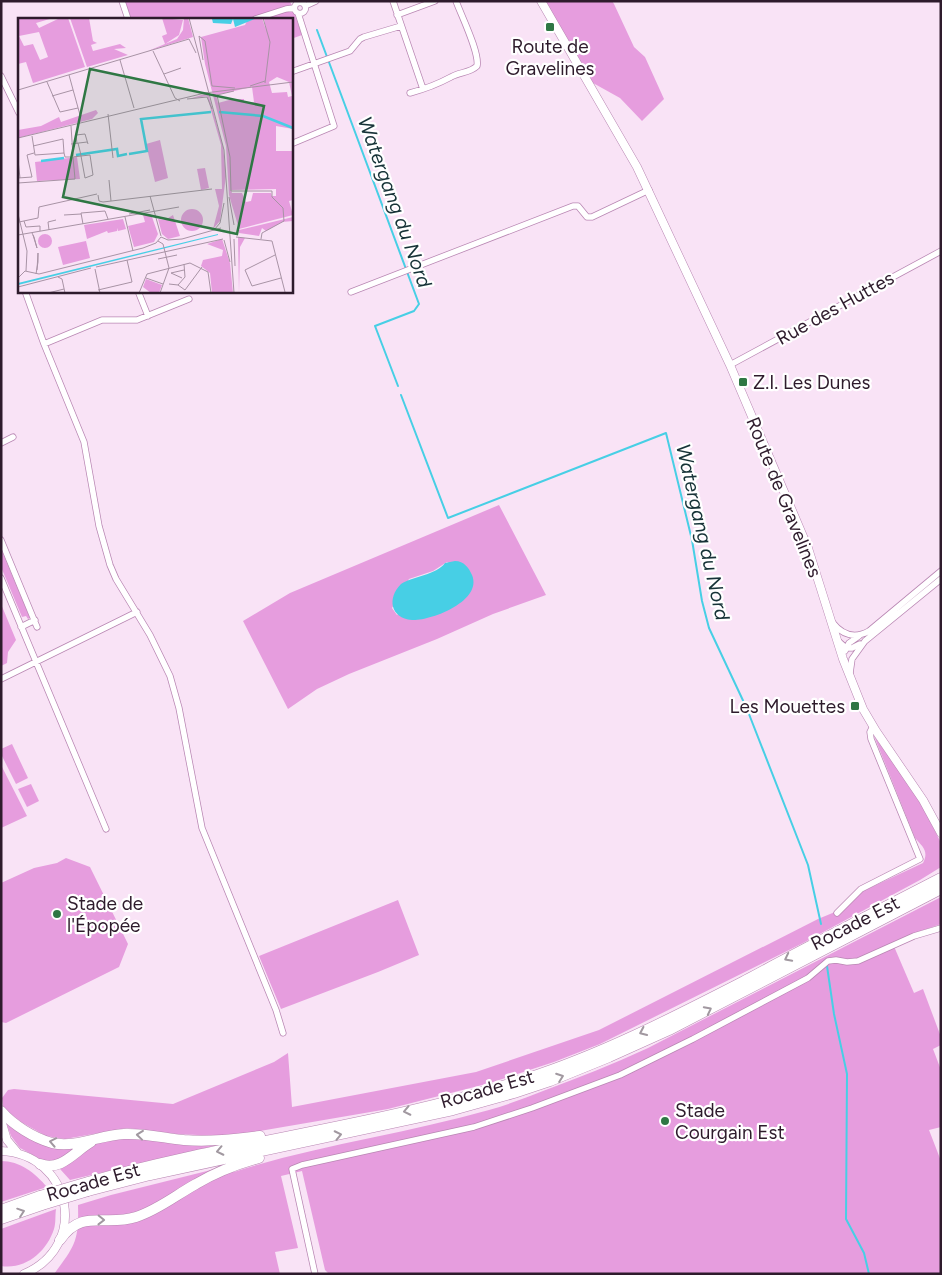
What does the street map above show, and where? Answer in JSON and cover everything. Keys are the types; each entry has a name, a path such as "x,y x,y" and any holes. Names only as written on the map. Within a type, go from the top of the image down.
{"highway":[{"name":"Rocade Est","path":"1,1210 41,1201 170,1161 488,1091 540,1074 599,1052 670,1019 941,878"},
{"name":"Rocade Est","path":"88,1186 290,1146 471,1105 532,1087 586,1067 669,1030 941,889"},
{"path":"1,1111 9,1119 33,1135 54,1143 75,1143 118,1134 187,1140 232,1140 353,1122"},
{"path":"40,1164 48,1166 58,1165 85,1146 102,1138"},
{"path":"60,1240 77,1223 88,1220 122,1220 137,1216 158,1207 208,1177 238,1165 276,1154 290,1146"},
{"name":"Rocade Est","path":"1,1220 41,1201"}],"main road":[{"name":"Route de Gravelines","path":"541,1 619,134 649,190 730,365 808,548 843,659 863,709 924,800 941,833"},
{"path":"1,1120 7,1140 19,1153 40,1164 56,1182 63,1199 65,1216 60,1240 47,1259 24,1274"},
{"path":"1,1151 19,1153"}],"street":[{"path":"122,1 128,18"},
{"path":"305,6 316,1"},
{"path":"392,1 423,89"},
{"path":"397,15 435,1"},
{"path":"410,93 473,70 478,64 466,25 456,1"},
{"path":"258,18 297,6 302,2 305,6"},
{"path":"297,6 304,12 305,6"},
{"path":"292,144 334,126 297,6"},
{"path":"292,72 350,51 362,38 400,26"},
{"path":"1,76 18,111"},
{"path":"352,292 573,206 578,206 587,216 592,217 649,190"},
{"name":"Rue des Huttes","path":"730,365 941,251"},
{"path":"25,292 44,344 84,442 100,532 110,565 116,579 153,641 174,686 204,834 276,1010 283,1033"},
{"path":"138,292 148,316"},
{"path":"44,344 102,320 133,321 189,299"},
{"path":"1,443 13,437"},
{"path":"1,540 36,624 21,627"},
{"path":"843,659 849,643 869,631 941,572"},
{"path":"1,578 106,829"},
{"path":"837,639 846,648 855,647 941,579"},
{"path":"1,679 137,612"},
{"path":"831,620 844,633 861,635"},
{"path":"850,678 852,659 865,641"},
{"path":"837,912 861,889 920,860 871,739 870,730 873,726"},
{"path":"315,1274 292,1169 474,1127 532,1108 620,1074 693,1039 808,978 828,961 858,961 914,936 941,928"}],"shaded area":[{"path":"125,1 290,1 302,35 292,39 292,18 130,18"},
{"path":"545,1 612,1 634,47 645,57 664,99 642,121 620,98 593,83"},
{"path":"499,505 546,595 493,614 437,639 349,674 317,689 288,709 243,621 290,593","holes":["447,562 449,563 397,615 392,608 409,579 433,571"]},
{"path":"1,549 30,618 28,619 26,616 22,617 1,567"},
{"path":"1,604 16,640 8,652 7,663 1,666"},
{"path":"874,736 917,796 933,827 941,843 941,867 803,943 600,1044 554,1062 490,1083 388,1109 254,1132 218,1136 177,1134 127,1128 65,1139 46,1136 21,1122 3,1106 2,1098 8,1090 14,1089 173,1104 274,1062 288,1053 292,1107 476,1072 599,1030 818,919 847,907 861,892 923,863 925,859 924,849 915,838"},
{"path":"12,744 28,778 16,784 1,754 1,749"},
{"path":"1,765 27,816 1,828"},
{"path":"31,784 39,801 27,807 18,789"},
{"name":"Stade de l'Épopée","path":"66,858 90,867 128,944 119,967 6,1023 1,1022 1,883 34,868 57,863"},
{"name":"Stade Courgain Est","path":"941,897 941,924 912,934 893,944 914,993 923,989 941,1037 941,1045 933,1049 941,1070 941,1127 929,1130 941,1161 941,1274 329,1274 325,1270 302,1171 281,1176 298,1248 275,1252 280,1274 54,1274 74,1242 78,1227 78,1205 223,1167 234,1172 297,1154 457,1118 516,1101 596,1071 648,1048"},
{"path":"398,900 419,955 281,1009 259,956"},
{"path":"6,1122 45,1144 78,1145 63,1160 46,1162 20,1148 11,1136"},
{"path":"122,1136 227,1143 70,1180 60,1169 89,1146"},
{"path":"1,1161 15,1163 27,1169 47,1187 1,1202"},
{"path":"56,1209 54,1229 41,1251 27,1262 19,1265 1,1266 1,1229"}],"water":[{"path":"455,561 466,565 472,575 473,584 470,593 463,601 453,608 431,617 412,620 399,616 393,606 393,601 394,595 401,584 431,573 445,563"}],"waterway":[{"name":"Watergang du Nord","path":"317,30 419,304 414,311 375,326 398,386"},
{"name":"Watergang du Nord","path":"401,395 448,518 666,433 692,540 702,601 709,628 747,709 808,865 821,924"},
{"name":"Watergang du Nord","path":"827,966 834,1014 847,1074 846,1219 864,1253 869,1274"}],"place":[{"name":"Route de Gravelines","path":"550,27"},
{"name":"Z.I. Les Dunes","path":"743,382"},
{"name":"Les Mouettes","path":"855,706"},
{"name":"Stade de l'Épopée","path":"57,914"},
{"name":"Stade Courgain Est","path":"665,1121"}]}
